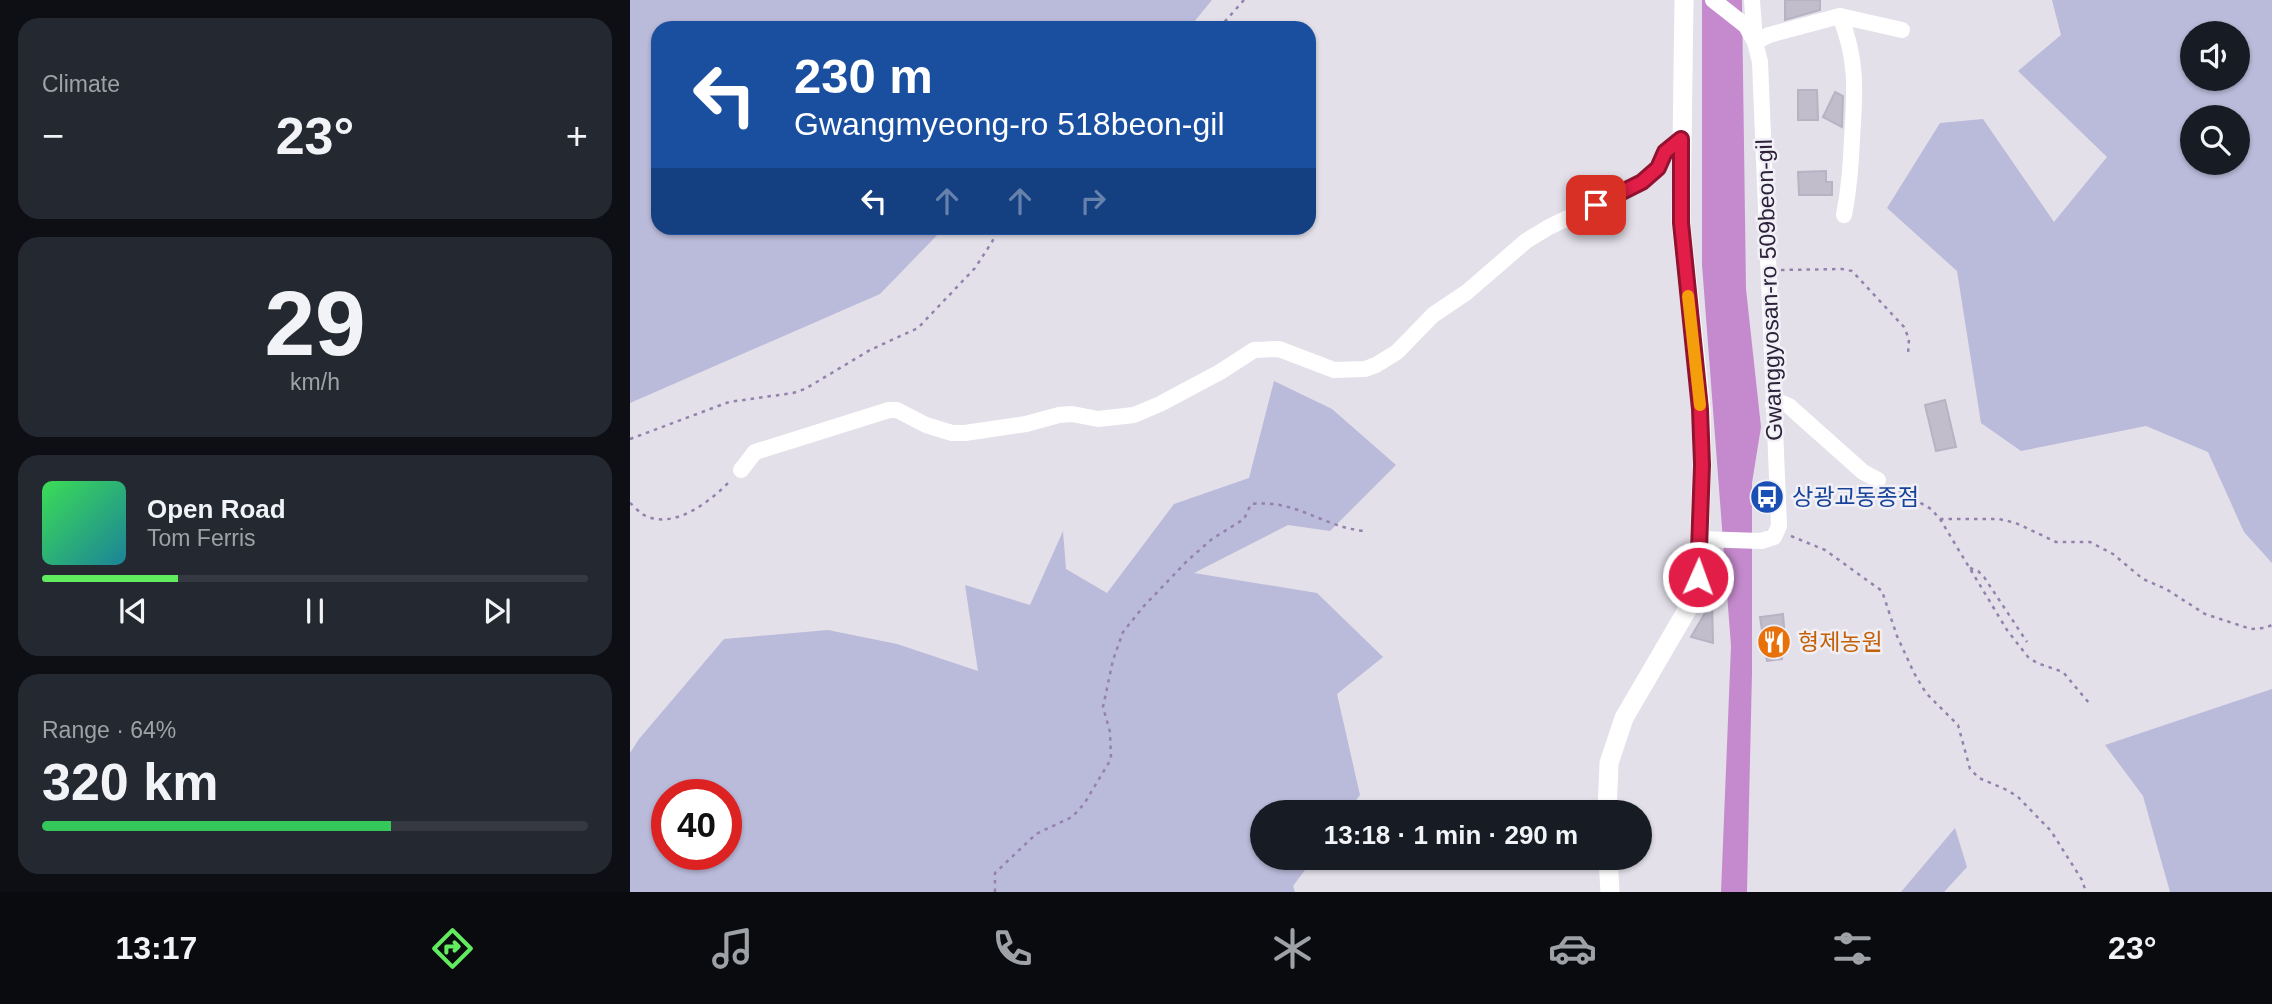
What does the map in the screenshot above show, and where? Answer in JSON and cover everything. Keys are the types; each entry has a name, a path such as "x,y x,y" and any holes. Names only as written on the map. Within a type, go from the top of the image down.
{"street":[{"path":"1607,800 1609,763 1624,718 1687,610 1709,539 1700,409 1681,223 1684,0"},
{"name":"Gwanggyosan-ro 509beon-gil","path":"1713,0 1746,26 1755,42 1760,62 1773,404 1771,537"},
{"path":"1752,0 1755,42 1769,35 1840,16 1902,30"},
{"path":"1840,16 1850,40 1856,85 1849,192 1844,215"},
{"path":"741,470 755,452 889,410 897,410 926,425 951,433 1026,424 1059,415 1098,419 1134,415 1220,372 1254,350 1279,349 1334,370 1365,369 1397,352 1433,315 1467,292 1526,241 1642,182 1658,168 1665,152 1681,139"},
{"path":"1773,404 1782,403 1789,406 1863,472 1878,480"},
{"path":"1709,539 1771,537"},
{"path":"1609,870 1610,892"}],"path":[{"path":"1225,21 1244,0"},
{"path":"630,439 729,402 805,389 870,350 918,328 975,268 995,235"},
{"path":"1768,272 1815,269 1852,271 1904,327 1909,339 1908,354"},
{"path":"630,503 640,513 652,518 668,518 695,511 709,502 741,470"},
{"path":"1878,480 1925,505 1940,519 2007,630 2028,657 2037,663 2063,671 2089,703"},
{"path":"995,892 995,873 1036,834 1072,817 1084,804 1111,759 1110,732 1103,707 1113,660 1123,632 1173,575 1212,539 1244,519 1251,504 1270,502 1301,509 1347,530 1364,531"},
{"path":"1940,519 1998,519 2016,523 2056,542 2090,542 2113,554 2143,579 2166,589 2205,614 2251,629 2272,625"},
{"path":"1771,537 1813,544 1882,591 1896,636 1914,673 1926,693 1958,725 1970,769 1979,778 2018,797 2051,831 2082,880 2086,892"},
{"path":"1970,568 1984,577 2027,642"}],"shaded area":[{"path":"630,0 1212,0 1195,21 651,21 651,235 937,235 880,294 630,403"},
{"path":"1702,0 1742,0 1746,289 1761,427 1752,483 1752,673 1747,892 1721,892 1731,646 1702,265"},
{"path":"2052,0 2272,0 2272,563 2244,532 2208,452 2146,426 2021,451 1981,423 1957,271 1887,208 1940,123 1983,119 2054,222 2107,157 2018,71 2061,35"},
{"path":"1274,381 1332,409 1396,465 1330,531 1288,525 1194,573 1317,593 1383,657 1337,694 1360,795 1356,800 1250,800 1250,870 1305,870 1293,886 1295,892 630,892 630,753 724,639 828,630 897,644 978,671 965,585 1030,605 1063,531 1066,569 1107,593 1174,504 1249,478"},
{"path":"2272,689 2272,892 2170,892 2143,796 2105,745"},
{"path":"1955,828 1967,867 1944,892 1901,892"}],"building":[{"path":"1785,0 1820,0 1820,10 1785,20"},
{"path":"1798,90 1817,90 1818,120 1798,120"},
{"path":"1835,92 1843,96 1842,127 1823,117"},
{"path":"1826,171 1826,182 1832,182 1832,195 1799,195 1798,172"},
{"path":"1945,400 1956,447 1936,451 1925,405"},
{"path":"1712,601 1713,643 1691,637"},
{"name":"형제농원","path":"1783,614 1782,659 1767,661 1760,617"}],"slow traffic":[{"path":"1688,296 1700,405"}],"place":[{"name":"상광교동종점","path":"1767,497"},
{"name":"형제농원","path":"1774,642"}],"route":[{"path":"1596,205 1642,182 1658,168 1665,152 1681,139 1681,223 1700,409 1702,465 1698,577"}]}
